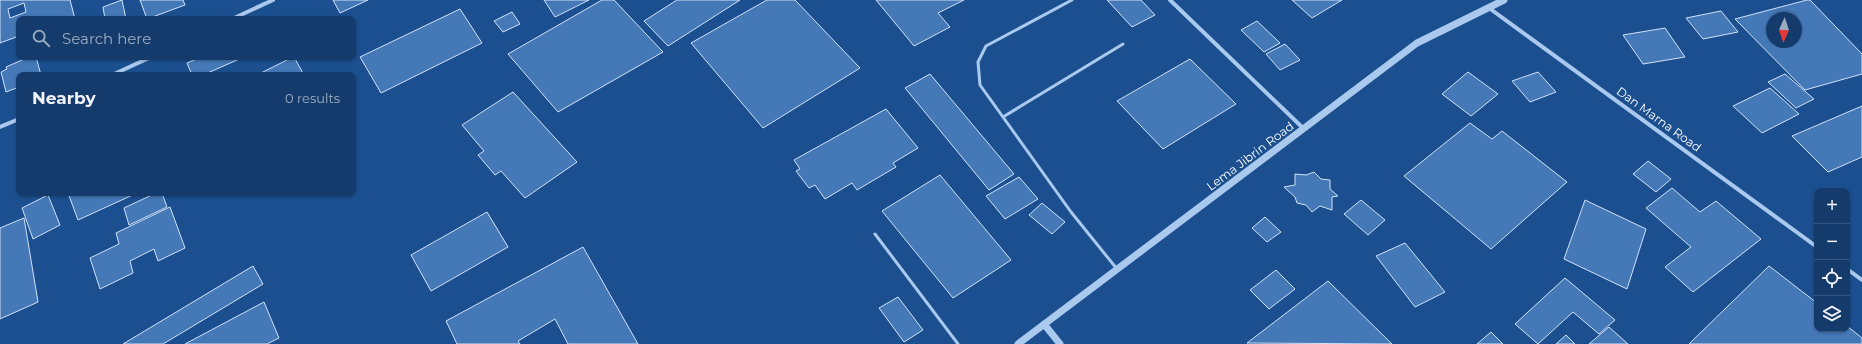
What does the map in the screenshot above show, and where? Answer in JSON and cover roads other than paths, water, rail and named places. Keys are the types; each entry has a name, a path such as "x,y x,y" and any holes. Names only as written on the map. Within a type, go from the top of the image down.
{"street":[{"path":"238,16 272,0"},
{"path":"1170,0 1304,128"},
{"name":"Lema Jibrin Road","path":"1018,344 1417,43 1504,0"},
{"name":"Dan Marna Road","path":"1489,8 1814,245"},
{"path":"118,72 144,60"},
{"path":"0,128 16,120"},
{"path":"1850,271 1862,280"},
{"path":"1044,324 1060,344"}],"lane":[{"path":"1072,0 986,46 978,62 980,85 1071,212 1117,269"},
{"path":"1002,117 1122,44"},
{"path":"875,234 958,344"}]}
